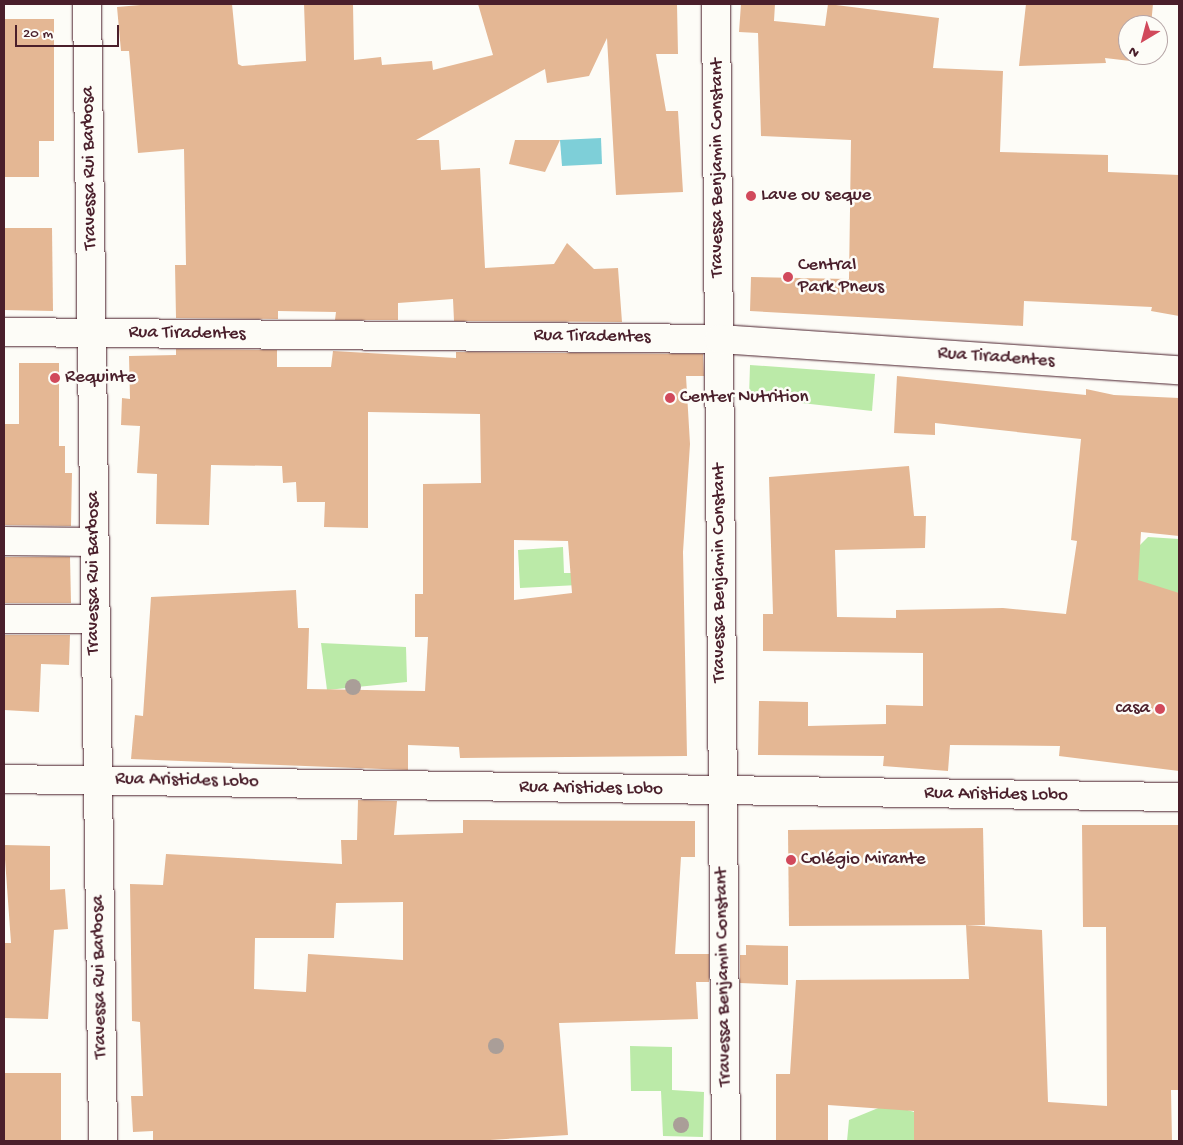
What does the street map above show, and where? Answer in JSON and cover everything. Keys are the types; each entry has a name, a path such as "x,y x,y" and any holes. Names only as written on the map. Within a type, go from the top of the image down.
{"street":[{"name":"Travessa Rui Barbosa","path":"87,4 95,619 95,780 103,1141"},
{"name":"Travessa Benjamin Constant","path":"716,4 721,792 726,1141"},
{"name":"Rua Tiradentes","path":"4,332 719,338 1179,370"},
{"path":"4,540 94,542"},
{"path":"4,619 95,619"},
{"name":"Rua Aristides Lobo","path":"4,779 721,792 1179,797"}],"green space":[{"path":"750,365 875,374 872,411 749,397"},
{"path":"1148,537 1179,539 1179,593 1127,590 1140,545"},
{"path":"563,547 564,573 577,573 578,585 520,588 518,550"},
{"path":"321,643 406,647 407,682 327,690"},
{"path":"630,1046 672,1047 672,1090 704,1092 703,1137 663,1136 661,1091 631,1091"},
{"path":"888,1104 914,1112 914,1141 847,1141 849,1120"}],"water":[{"path":"601,138 602,164 562,166 560,140"}],"building":[{"path":"152,4 232,4 238,64 242,66 306,61 304,4 353,4 354,60 381,57 382,65 432,61 433,70 493,55 478,4 677,4 678,54 656,54 666,111 678,111 683,192 616,195 607,38 589,76 547,83 545,69 416,140 439,140 441,170 480,168 485,268 554,264 567,243 594,269 618,268 622,322 454,321 453,299 398,303 398,320 335,320 336,312 278,311 278,319 176,318 175,265 186,265 184,149 138,153 129,51 121,51 117,7"},
{"path":"741,4 775,4 774,21 825,26 828,4 939,18 933,68 1003,71 1000,152 1108,155 1108,172 1179,175 1179,316 1151,311 1152,307 1024,301 1023,326 750,311 751,277 849,279 851,140 761,136 758,33 739,32"},
{"path":"1026,4 1153,4 1152,15 1118,15 1118,60 1105,58 1106,63 1019,66"},
{"path":"4,19 54,19 54,141 39,141 39,177 4,177"},
{"path":"515,140 560,140 545,172 509,164"},
{"path":"4,228 52,228 53,311 4,310"},
{"path":"176,349 277,350 277,367 331,367 333,351 456,358 456,352 703,354 704,376 686,376 690,444 683,552 687,756 460,758 459,747 408,745 408,770 131,759 135,715 143,716 151,597 296,590 298,628 309,628 307,689 425,691 428,637 415,637 415,594 423,594 423,484 481,483 480,414 368,412 368,528 324,527 325,502 297,502 296,482 283,483 282,466 211,465 209,525 156,524 157,474 137,473 140,426 121,425 122,398 130,399 129,356 176,355","holes":["514,540 568,541 572,593 514,600"]},
{"path":"19,363 59,363 59,446 65,446 65,473 72,473 71,526 4,525 4,424 19,424"},
{"path":"897,376 1086,395 1086,389 1114,395 1179,398 1179,536 1141,532 1138,580 1179,593 1179,771 1059,756 1060,746 950,745 948,771 883,766 884,756 758,755 759,701 808,702 808,726 886,724 886,705 923,706 923,653 763,651 763,614 773,614 769,477 909,466 914,516 926,516 925,548 835,550 837,617 896,618 896,610 1003,608 1066,614 1077,541 1071,540 1081,439 935,423 935,435 894,433"},
{"path":"4,557 70,557 71,603 4,603"},
{"path":"4,635 70,635 69,665 41,664 39,712 4,710"},
{"path":"358,800 397,801 394,835 463,833 463,820 695,821 695,857 681,857 675,954 709,954 709,982 696,982 698,1019 559,1023 568,1135 474,1141 153,1141 153,1131 133,1132 131,1096 143,1096 140,1022 132,1021 130,884 163,885 166,854 342,864 341,840 357,840","holes":["403,902 403,960 308,954 306,992 254,989 255,938 334,938 336,903"]},
{"path":"1082,825 1179,825 1179,1090 1171,1090 1172,1141 914,1141 914,1111 828,1105 828,1141 776,1141 776,1074 790,1074 796,980 969,979 966,925 1042,930 1048,1102 1107,1106 1106,927 1083,927"},
{"path":"983,828 985,925 789,926 788,830"},
{"path":"4,845 50,846 50,890 65,889 68,929 54,930 48,1019 4,1018 4,943 11,943"},
{"path":"746,945 788,946 788,985 740,983 740,955 746,955"},
{"path":"4,1073 61,1073 61,1141 4,1141"}],"place":[{"name":"Lave ou seque","path":"751,196"},
{"name":"Central Park Pneus","path":"788,277"},
{"name":"Requinte","path":"55,378"},
{"name":"Center Nutrition","path":"670,398"},
{"name":"casa","path":"1160,709"},
{"name":"Colégio Mirante","path":"791,860"}]}
